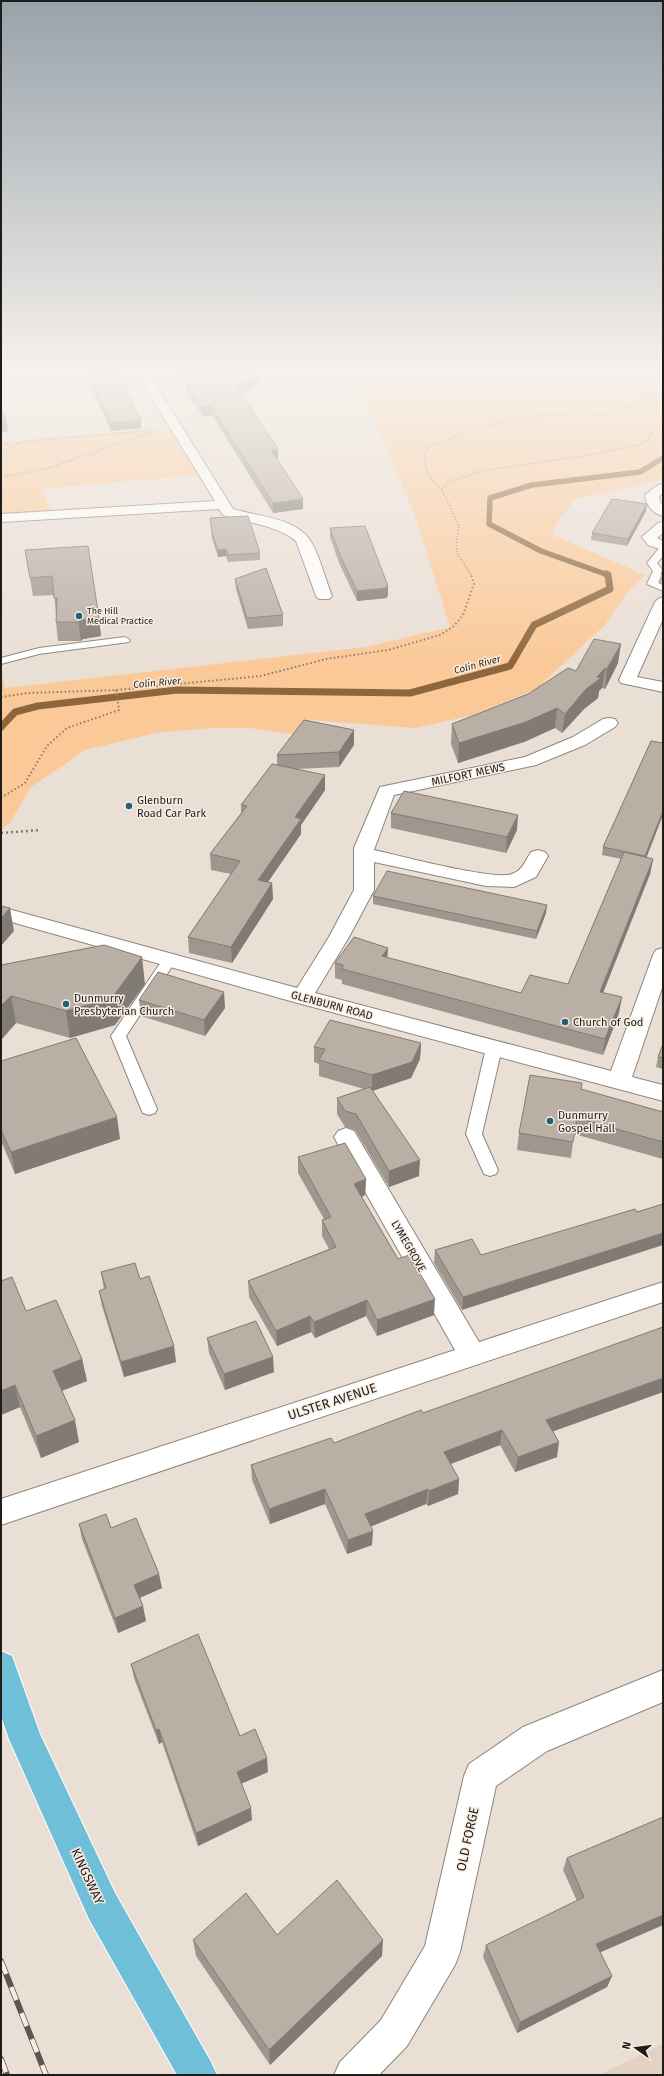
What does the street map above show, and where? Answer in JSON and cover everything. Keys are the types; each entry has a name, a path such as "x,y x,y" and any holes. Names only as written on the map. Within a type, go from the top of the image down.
{"main road":[{"name":"KINGSWAY","path":"1,1667 25,1739 102,1906 198,2075"}],"street":[{"path":"202,471 228,512 266,522 289,531 301,538 324,596"},
{"path":"663,488 652,495 653,503 663,512"},
{"path":"1,518 223,505"},
{"path":"663,526 649,537 653,542 663,548"},
{"path":"663,602 627,680 663,687"},
{"name":"MILFORT MEWS","path":"302,997 340,937 364,890 364,848 386,791 530,760 579,741 609,723"},
{"path":"364,854 486,880 514,881 529,873 538,856"},
{"name":"GLENBURN ROAD","path":"1,913 302,997 663,1093"},
{"path":"619,1081 663,955"},
{"name":"LYMEGROVE","path":"346,1137 472,1355"},
{"name":"ULSTER AVENUE","path":"1,1512 663,1292"},
{"name":"OLD FORGE","path":"353,2075 394,2033 442,1952 481,1776 535,1739 663,1686"}],"lane":[{"path":"663,548 652,563 658,570 652,584 663,588"},
{"path":"1,661 39,651 125,640"},
{"path":"150,1109 118,1036 170,959"},
{"path":"490,1170 474,1134 494,1048"}],"path":[{"path":"1,477 39,471"},
{"path":"1,697 28,693 116,690 261,676 326,659 393,649 440,635 454,626 460,619 472,594 474,580 463,564 456,549 459,526 442,490 428,476 425,471"},
{"path":"442,490 448,482 481,471"},
{"path":"1,798 25,783 47,746 67,728 119,710 116,690"},
{"path":"1,833 41,830"}],"shaded area":[{"path":"1,471 196,471 199,475 41,489 51,511 1,514"},
{"path":"396,471 663,471 663,479 574,500 556,525 553,535 645,575 629,591 604,626 536,689 473,715 415,728 310,720 299,735 249,728 210,728 156,733 85,750 30,788 10,823 1,829 1,667 5,688 366,647 450,627 415,515"},
{"path":"663,2044 663,2075 599,2075"}],"building":[{"path":"252,471 285,471 303,499 273,503"},
{"path":"612,499 647,504 628,539 592,533"},
{"path":"248,516 260,553 228,555 226,549 218,550 212,532 210,518"},
{"path":"365,526 388,586 386,587 387,588 357,591 339,553 330,528"},
{"path":"88,546 99,618 80,620 78,622 56,622 57,598 54,598 52,576 30,578 25,550"},
{"path":"266,568 283,615 247,618 235,579"},
{"path":"594,639 621,644 607,669 605,668 597,677 601,678 586,689 565,714 557,708 526,722 459,743 452,724 528,694 568,668 576,671"},
{"path":"304,720 354,730 339,752 277,755"},
{"path":"651,741 663,743 663,811 645,856 603,847"},
{"path":"272,764 325,775 295,817 301,819 258,880 272,883 231,947 188,937 240,861 210,854 247,806 241,805"},
{"path":"404,791 518,815 507,837 391,813"},
{"path":"624,852 653,859 600,992 622,997 605,1039 342,969 343,965 335,963 354,937 388,948 382,956 521,993 530,975 568,984"},
{"path":"387,871 547,905 537,931 373,896"},
{"path":"1,906 10,908 1,918"},
{"path":"104,945 142,957 112,998 66,1011 11,996 1,1006 1,965"},
{"path":"158,972 224,992 204,1020 139,1000"},
{"path":"330,1020 421,1043 412,1062 372,1075 319,1060 325,1049 314,1047"},
{"path":"76,1038 117,1117 11,1152 1,1130 1,1061"},
{"path":"663,1044 663,1058 658,1057"},
{"path":"530,1075 582,1083 581,1089 663,1112 663,1142 577,1118 573,1142 519,1133"},
{"path":"370,1087 420,1160 389,1171 356,1114 345,1111 337,1098"},
{"path":"345,1143 366,1179 354,1184 398,1259 409,1255 435,1299 377,1320 367,1300 314,1322 310,1316 276,1331 248,1281 336,1247 322,1220 331,1217 298,1157"},
{"path":"663,1204 663,1233 463,1297 435,1250 472,1239 481,1255 635,1209 637,1212"},
{"path":"135,1263 140,1279 149,1276 174,1346 121,1362 99,1291 106,1288 101,1272"},
{"path":"12,1277 26,1311 56,1300 82,1359 53,1371 75,1420 36,1436 15,1385 1,1391 1,1281"},
{"path":"256,1321 273,1357 224,1374 207,1338"},
{"path":"663,1327 663,1378 546,1420 559,1442 518,1457 502,1430 444,1452 459,1479 429,1491 428,1489 365,1514 373,1531 348,1540 325,1489 269,1509 251,1465 331,1438 334,1443 421,1410 423,1413"},
{"path":"106,1514 111,1528 136,1518 159,1574 134,1585 143,1606 115,1618 79,1524"},
{"path":"198,1634 240,1736 255,1729 267,1758 237,1772 251,1808 196,1833 159,1729 156,1730 131,1664"},
{"path":"663,1817 663,1915 596,1944 612,1976 520,2022 486,1945 584,1897 567,1858"},
{"path":"337,1880 383,1940 269,2050 193,1940 246,1893 277,1935"}],"waterway":[{"name":"Colin River","path":"608,575 541,551 489,524 490,498 532,485 642,471"},
{"name":"Colin River","path":"1,727 15,712 38,706 177,690 410,693 510,666 534,625 610,589 608,575"}],"railway":[{"path":"1,1961 46,2075"},
{"path":"1,2059 7,2075"}],"place":[{"name":"The Hill Medical Practice","path":"79,616"},
{"name":"Glenburn Road Car Park","path":"129,806"},
{"name":"Dunmurry Presbyterian Church","path":"66,1004"},
{"name":"Church of God","path":"565,1022"},
{"name":"Dunmurry Gospel Hall","path":"550,1121"}]}
